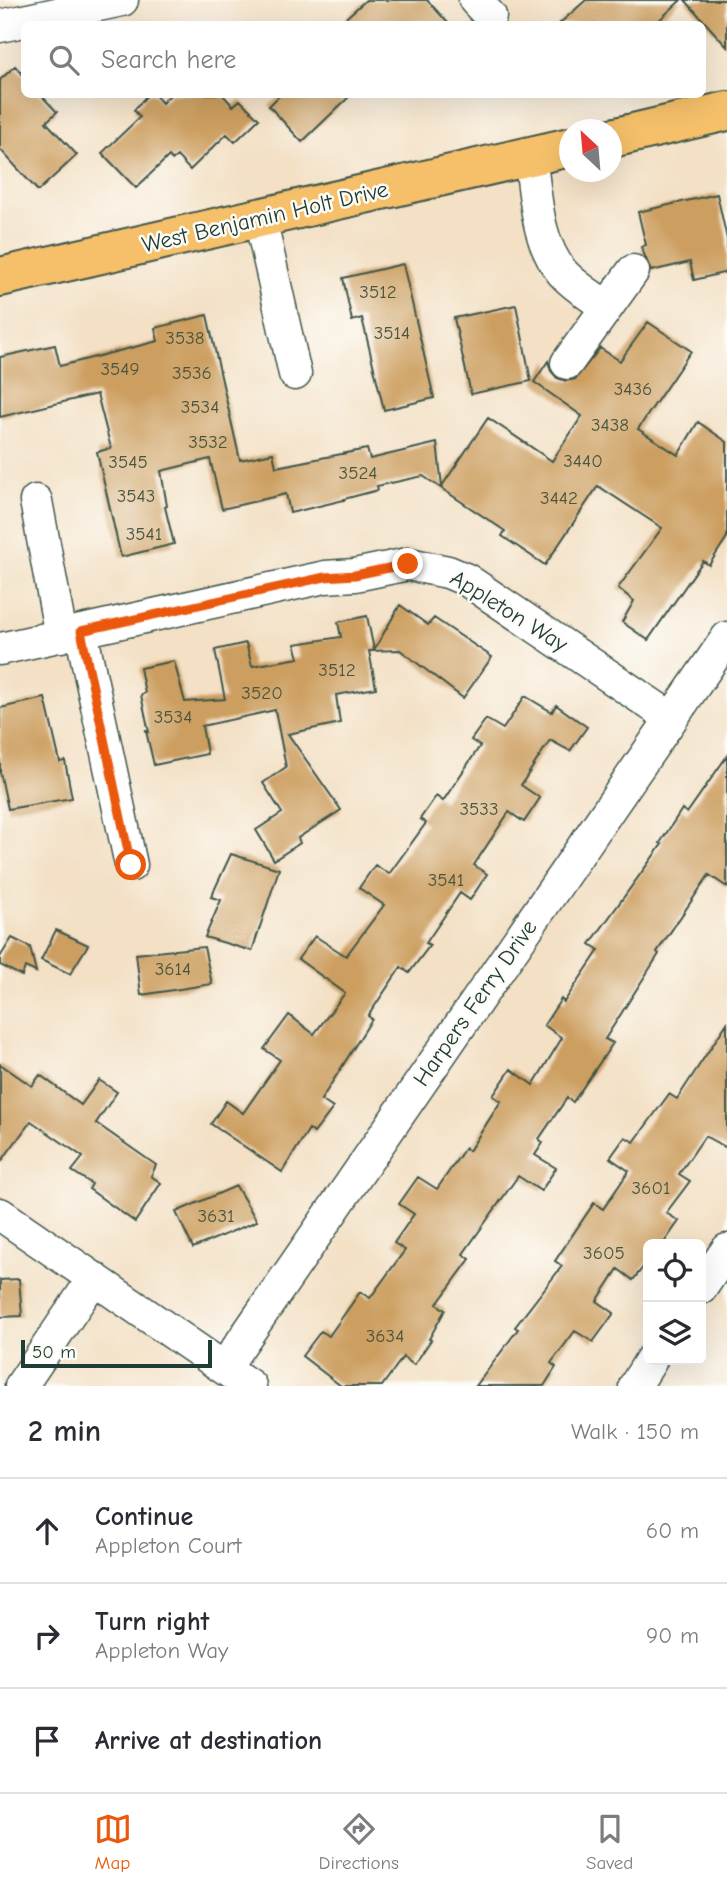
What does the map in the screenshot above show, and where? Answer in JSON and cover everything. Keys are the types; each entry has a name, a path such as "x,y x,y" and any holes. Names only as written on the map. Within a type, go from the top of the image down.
{"main road":[{"path":"622,135 727,111"},
{"name":"West Benjamin Holt Drive","path":"0,277 559,149"}],"street":[{"path":"23,21 122,0"},
{"path":"0,26 21,22"},
{"path":"530,156 543,235 551,256 564,274 606,307"},
{"path":"260,218 295,374"},
{"path":"567,363 633,271"},
{"path":"36,501 131,865"},
{"name":"Appleton Way","path":"0,649 325,577 355,575 408,564 418,565 467,580 671,718"},
{"name":"Harpers Ferry Drive","path":"224,1368 727,638"},
{"path":"0,1213 250,1386"},
{"path":"706,1281 727,1250"},
{"path":"21,1386 94,1278"},
{"path":"635,1386 649,1365"}],"building":[{"path":"366,0 427,0 446,21 342,21"},
{"path":"586,0 681,0 658,21 562,21"},
{"path":"685,0 727,0 727,47 706,21"},
{"path":"15,66 21,73 21,98 44,98 57,112 46,122 77,155 38,191 0,149 0,80"},
{"path":"144,98 158,98 162,103 167,98 226,98 233,106 240,100 259,119 235,142 227,134 190,170 177,156 172,160 169,156 136,188 102,153 140,117 134,110"},
{"path":"277,98 348,98 302,142 269,106"},
{"path":"717,194 727,239 727,272 694,280 690,262 651,271 641,247 646,245 638,212"},
{"path":"403,264 434,398 384,410 362,318 352,321 343,278"},
{"path":"516,305 531,381 471,394 454,318"},
{"path":"207,315 240,460 273,453 276,467 367,449 370,459 437,443 442,486 488,418 552,461 582,416 534,382 548,361 557,378 566,381 575,379 600,348 620,361 648,322 691,351 638,429 678,455 698,422 727,442 727,537 709,565 703,561 648,640 622,622 634,601 618,588 662,528 598,486 545,565 502,536 505,531 423,476 377,486 378,490 290,513 286,494 222,509 210,459 161,471 165,507 174,544 121,557 97,452 111,448 97,394 0,417 0,357 55,345 60,366 158,341 155,328"},
{"path":"400,605 428,625 434,618 492,657 463,698 400,650 369,651 376,688 336,695 340,723 288,734 341,810 298,838 300,843 274,860 256,830 282,813 263,783 286,767 275,710 202,726 207,754 154,765 146,731 149,732 141,695 145,693 140,668 174,661 185,702 225,699 215,650 246,643 252,666 299,658 295,644 341,637 338,622 367,616 374,650"},
{"path":"525,696 552,712 556,705 587,727 570,751 550,740 521,785 540,798 524,822 509,812 474,865 487,874 470,900 460,893 426,943 430,945 409,973 401,967 368,1016 372,1019 321,1100 333,1108 314,1133 309,1129 282,1172 211,1124 226,1101 243,1113 280,1060 264,1049 289,1015 314,1034 345,993 298,959 315,936 346,956 384,905 359,888 375,865 389,874 426,823 420,819 436,796 443,801 480,746 471,740 486,719 503,729"},
{"path":"45,698 60,762 65,761 72,798 8,809 0,772 0,708"},
{"path":"727,756 727,887 709,875 657,952 659,954 605,1039 613,1043 573,1102 567,1098 539,1139 543,1143 535,1155 556,1168 541,1191 518,1176 463,1254 470,1259 437,1304 445,1310 429,1339 431,1340 414,1365 403,1357 382,1386 341,1386 302,1356 321,1331 329,1336 360,1292 370,1298 405,1250 394,1243 414,1214 399,1204 418,1177 437,1189 465,1148 469,1151 501,1101 493,1096 511,1069 533,1085 562,1038 544,1025 561,999 564,1002 599,950 590,944 662,844 660,843 682,809 687,813"},
{"path":"231,854 279,869 252,951 205,937 221,900 211,897"},
{"path":"56,930 88,945 70,974 41,960"},
{"path":"12,938 30,947 36,972 25,967 22,976 0,965 0,957"},
{"path":"204,947 212,984 141,995 136,954"},
{"path":"727,1023 727,1148 705,1136 679,1174 690,1181 666,1213 679,1221 666,1239 643,1239 643,1267 633,1280 618,1269 597,1301 614,1313 593,1342 575,1331 551,1363 556,1367 544,1386 476,1386 518,1329 515,1327 562,1266 555,1261 594,1203 603,1209 629,1171 610,1158 625,1137 634,1142 669,1094 677,1099"},
{"path":"0,1064 32,1086 40,1075 81,1105 99,1080 117,1092 96,1123 156,1165 151,1176 161,1183 135,1222 89,1189 92,1184 72,1171 83,1157 31,1121 0,1163"},
{"path":"236,1186 257,1221 193,1248 176,1212"},
{"path":"19,1279 22,1316 0,1317 0,1280"}],"route":[{"path":"131,865 81,631 325,577 355,575 408,564"}]}
